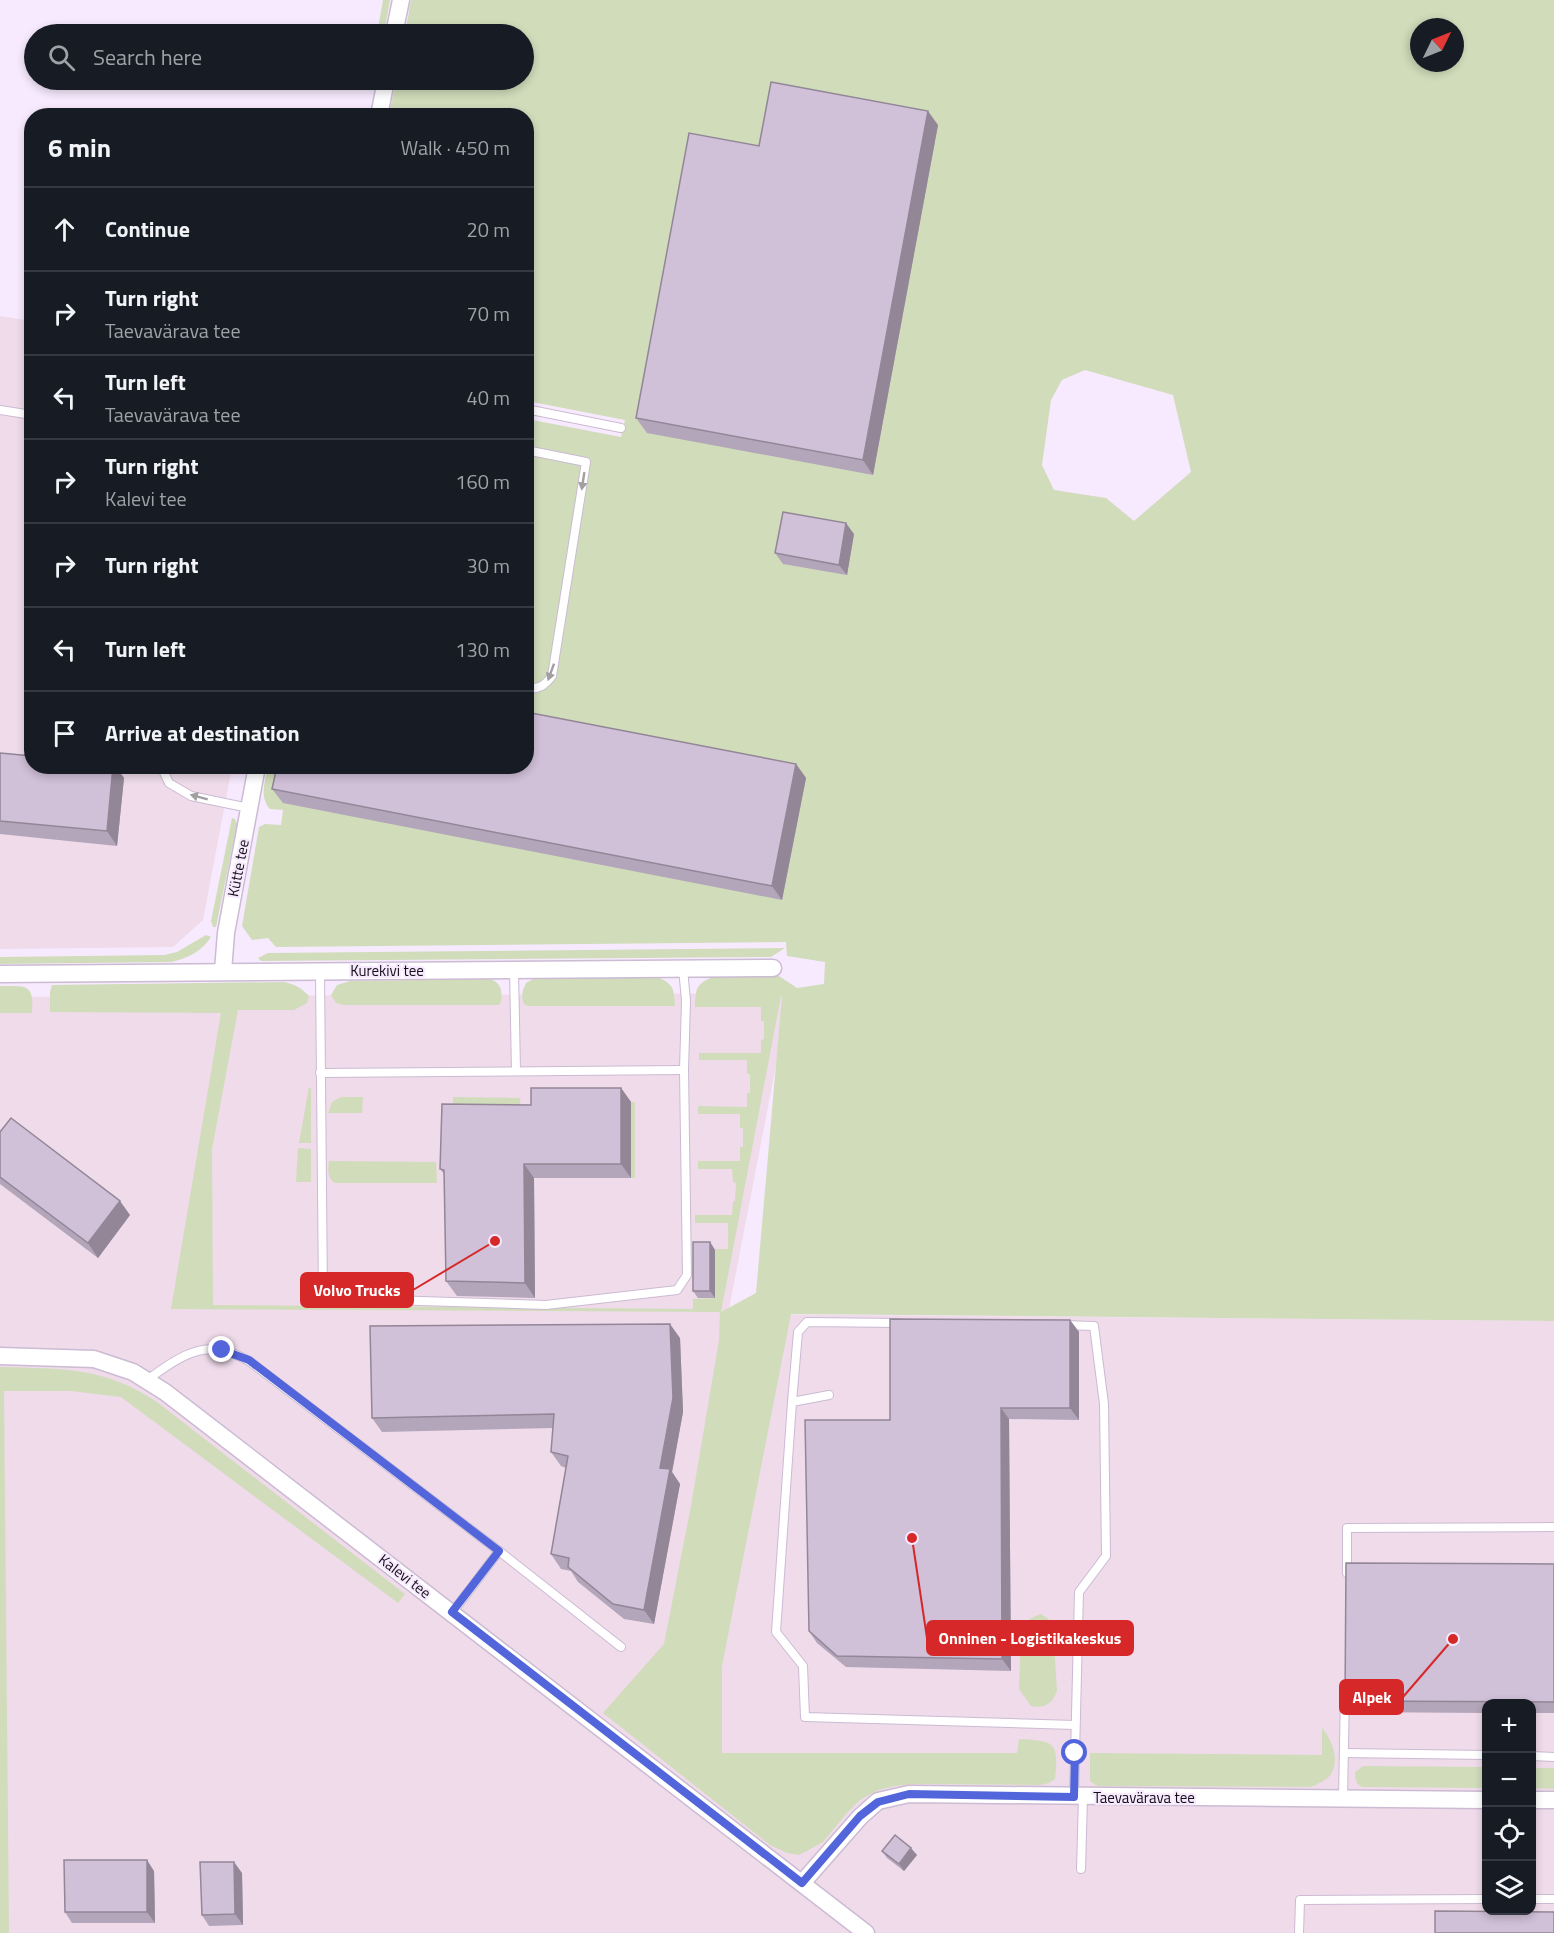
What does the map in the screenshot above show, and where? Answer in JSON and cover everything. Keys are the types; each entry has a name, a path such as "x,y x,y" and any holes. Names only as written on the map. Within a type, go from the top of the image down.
{"street":[{"path":"396,24 401,0"},
{"path":"381,108 384,90"},
{"name":"Kütte tee","path":"223,971 226,933 255,774"},
{"name":"Kurekivi tee","path":"0,974 773,968"},
{"name":"Kalevi tee","path":"0,1356 94,1359 134,1372 165,1392 866,1933"},
{"name":"Taevavärava tee","path":"802,1883 860,1816 878,1802 909,1794 1482,1800"},
{"path":"1536,1800 1554,1800"}],"lane":[{"path":"0,410 24,414"},
{"path":"534,412 621,428"},
{"path":"534,452 586,462 552,676 544,685 534,689"},
{"path":"165,774 169,783 191,796 249,808"},
{"path":"320,970 323,1298 546,1305 677,1290 687,1275 684,1070 686,1001 683,968"},
{"path":"514,969 516,1071"},
{"path":"320,1073 684,1070"},
{"path":"915,1323 807,1322 798,1332 776,1632 803,1666 805,1717 1075,1725"},
{"path":"1058,1325 1094,1326 1104,1404 1106,1556 1079,1592 1075,1725 1081,1869"},
{"path":"146,1380 174,1360 198,1351 222,1350 249,1360 621,1647"},
{"path":"792,1402 829,1395"},
{"path":"1347,1587 1347,1528 1554,1527"},
{"path":"452,1612 499,1551"},
{"path":"1343,1799 1345,1682"},
{"path":"1344,1753 1482,1755"},
{"path":"1536,1756 1554,1757"},
{"path":"1299,1933 1300,1900 1482,1899"},
{"path":"1536,1899 1554,1899"}],"shaded area":[{"path":"0,316 24,320 24,774 231,774 203,920 173,947 0,949"},
{"path":"790,993 728,1314 1554,1321 1554,1933 0,1933 0,997"}],"green space":[{"path":"383,0 390,0 386,24 379,24"},
{"path":"411,0 1554,0 1554,1321 791,1314 722,1666 722,1753 1017,1753 1019,1739 1047,1743 1052,1746 1056,1757 1055,1779 1040,1785 914,1784 878,1790 860,1800 823,1842 799,1855 787,1853 770,1845 603,1713 664,1644 691,1506 719,1340 720,1312 171,1309 221,1013 50,1012 52,985 284,982 298,987 309,996 307,1003 294,1010 238,1010 212,1149 213,1305 693,1309 693,1299 715,1298 715,1249 728,1249 728,1223 695,1223 695,1215 732,1215 736,1183 733,1182 732,1169 698,1169 698,1161 740,1161 743,1128 740,1128 740,1114 698,1114 698,1106 747,1107 750,1074 747,1074 747,1060 699,1060 699,1053 761,1053 764,1021 761,1021 761,1007 695,1007 696,992 699,985 712,977 779,976 797,988 824,984 825,962 787,956 786,942 276,947 268,938 252,940 242,926 259,827 265,824 281,825 283,810 270,809 265,799 267,774 534,774 534,420 621,437 625,420 534,402 534,108 390,108 394,90 534,90 534,24 407,24","holes":["1085,370 1173,395 1191,472 1134,521 1106,498 1054,490 1042,465 1051,400 1062,380","782,996 756,1293 721,1312"]},
{"path":"232,818 237,824 216,927 213,927 211,921"},
{"path":"206,935 211,937 198,950 171,962 0,964 0,957 164,955 177,952"},
{"path":"785,948 771,957 261,961 258,958 268,953"},
{"path":"657,977 667,982 672,988 675,1006 528,1006 522,999 526,983 535,978"},
{"path":"490,979 500,988 501,1002 499,1005 343,1005 336,1003 331,995 337,985 350,981"},
{"path":"0,986 27,988 32,996 32,1013 0,1013"},
{"path":"309,1087 311,1089 311,1143 299,1143"},
{"path":"341,1097 363,1097 362,1113 328,1113 332,1102"},
{"path":"453,1097 520,1098 521,1119 453,1119"},
{"path":"631,1102 635,1102 635,1178 631,1178"},
{"path":"298,1148 311,1149 311,1182 296,1182"},
{"path":"329,1161 436,1162 437,1183 335,1183 329,1176"},
{"path":"0,1367 63,1369 82,1372 137,1390 157,1402 405,1594 398,1603 121,1397 71,1391 4,1391 9,1933 0,1933"},
{"path":"1041,1614 1051,1621 1053,1628 1057,1691 1047,1704 1036,1707 1031,1706 1019,1689 1021,1632 1028,1620"},
{"path":"1322,1728 1332,1744 1335,1756 1334,1768 1322,1782 1311,1787 1097,1786 1090,1781 1090,1753 1322,1755"},
{"path":"1363,1766 1482,1767 1482,1788 1363,1787 1356,1781 1355,1772"},
{"path":"1536,1768 1554,1768 1554,1789 1536,1788"}],"building":[{"path":"771,82 928,111 863,460 636,418 689,133 759,146"},
{"path":"783,512 846,523 839,565 775,553"},
{"path":"534,714 796,764 772,886 272,789 275,774 534,774"},
{"path":"0,753 24,755 24,774 112,774 107,831 0,821"},
{"path":"531,1088 621,1088 621,1164 524,1164 525,1283 446,1281 444,1170 440,1169 442,1104 531,1105"},
{"path":"11,1118 120,1201 88,1243 0,1177 0,1132"},
{"path":"693,1242 710,1242 710,1291 693,1291"},
{"path":"890,1319 1070,1320 1070,1408 1001,1408 1002,1659 837,1656 809,1631 805,1420 890,1420"},
{"path":"670,1324 673,1398 660,1468 670,1469 644,1610 613,1604 568,1567 569,1558 551,1554 568,1456 551,1452 554,1414 372,1418 370,1326"},
{"path":"1346,1563 1554,1564 1554,1702 1536,1702 1536,1699 1482,1699 1482,1702 1345,1701"},
{"path":"895,1835 911,1848 899,1864 882,1851"},
{"path":"64,1860 147,1860 147,1912 65,1912"},
{"path":"200,1862 234,1862 235,1914 202,1915"},
{"path":"1435,1911 1482,1911 1482,1915 1536,1915 1536,1912 1554,1912 1554,1933 1435,1933"}],"place":[{"name":"Volvo Trucks","path":"495,1241"},
{"name":"Onninen - Logistikakeskus","path":"912,1538"},
{"name":"Alpek","path":"1453,1639"}],"route":[{"path":"222,1350 249,1360 499,1551 452,1612 802,1883 860,1816 878,1802 909,1794 1074,1797 1075,1753"}]}
